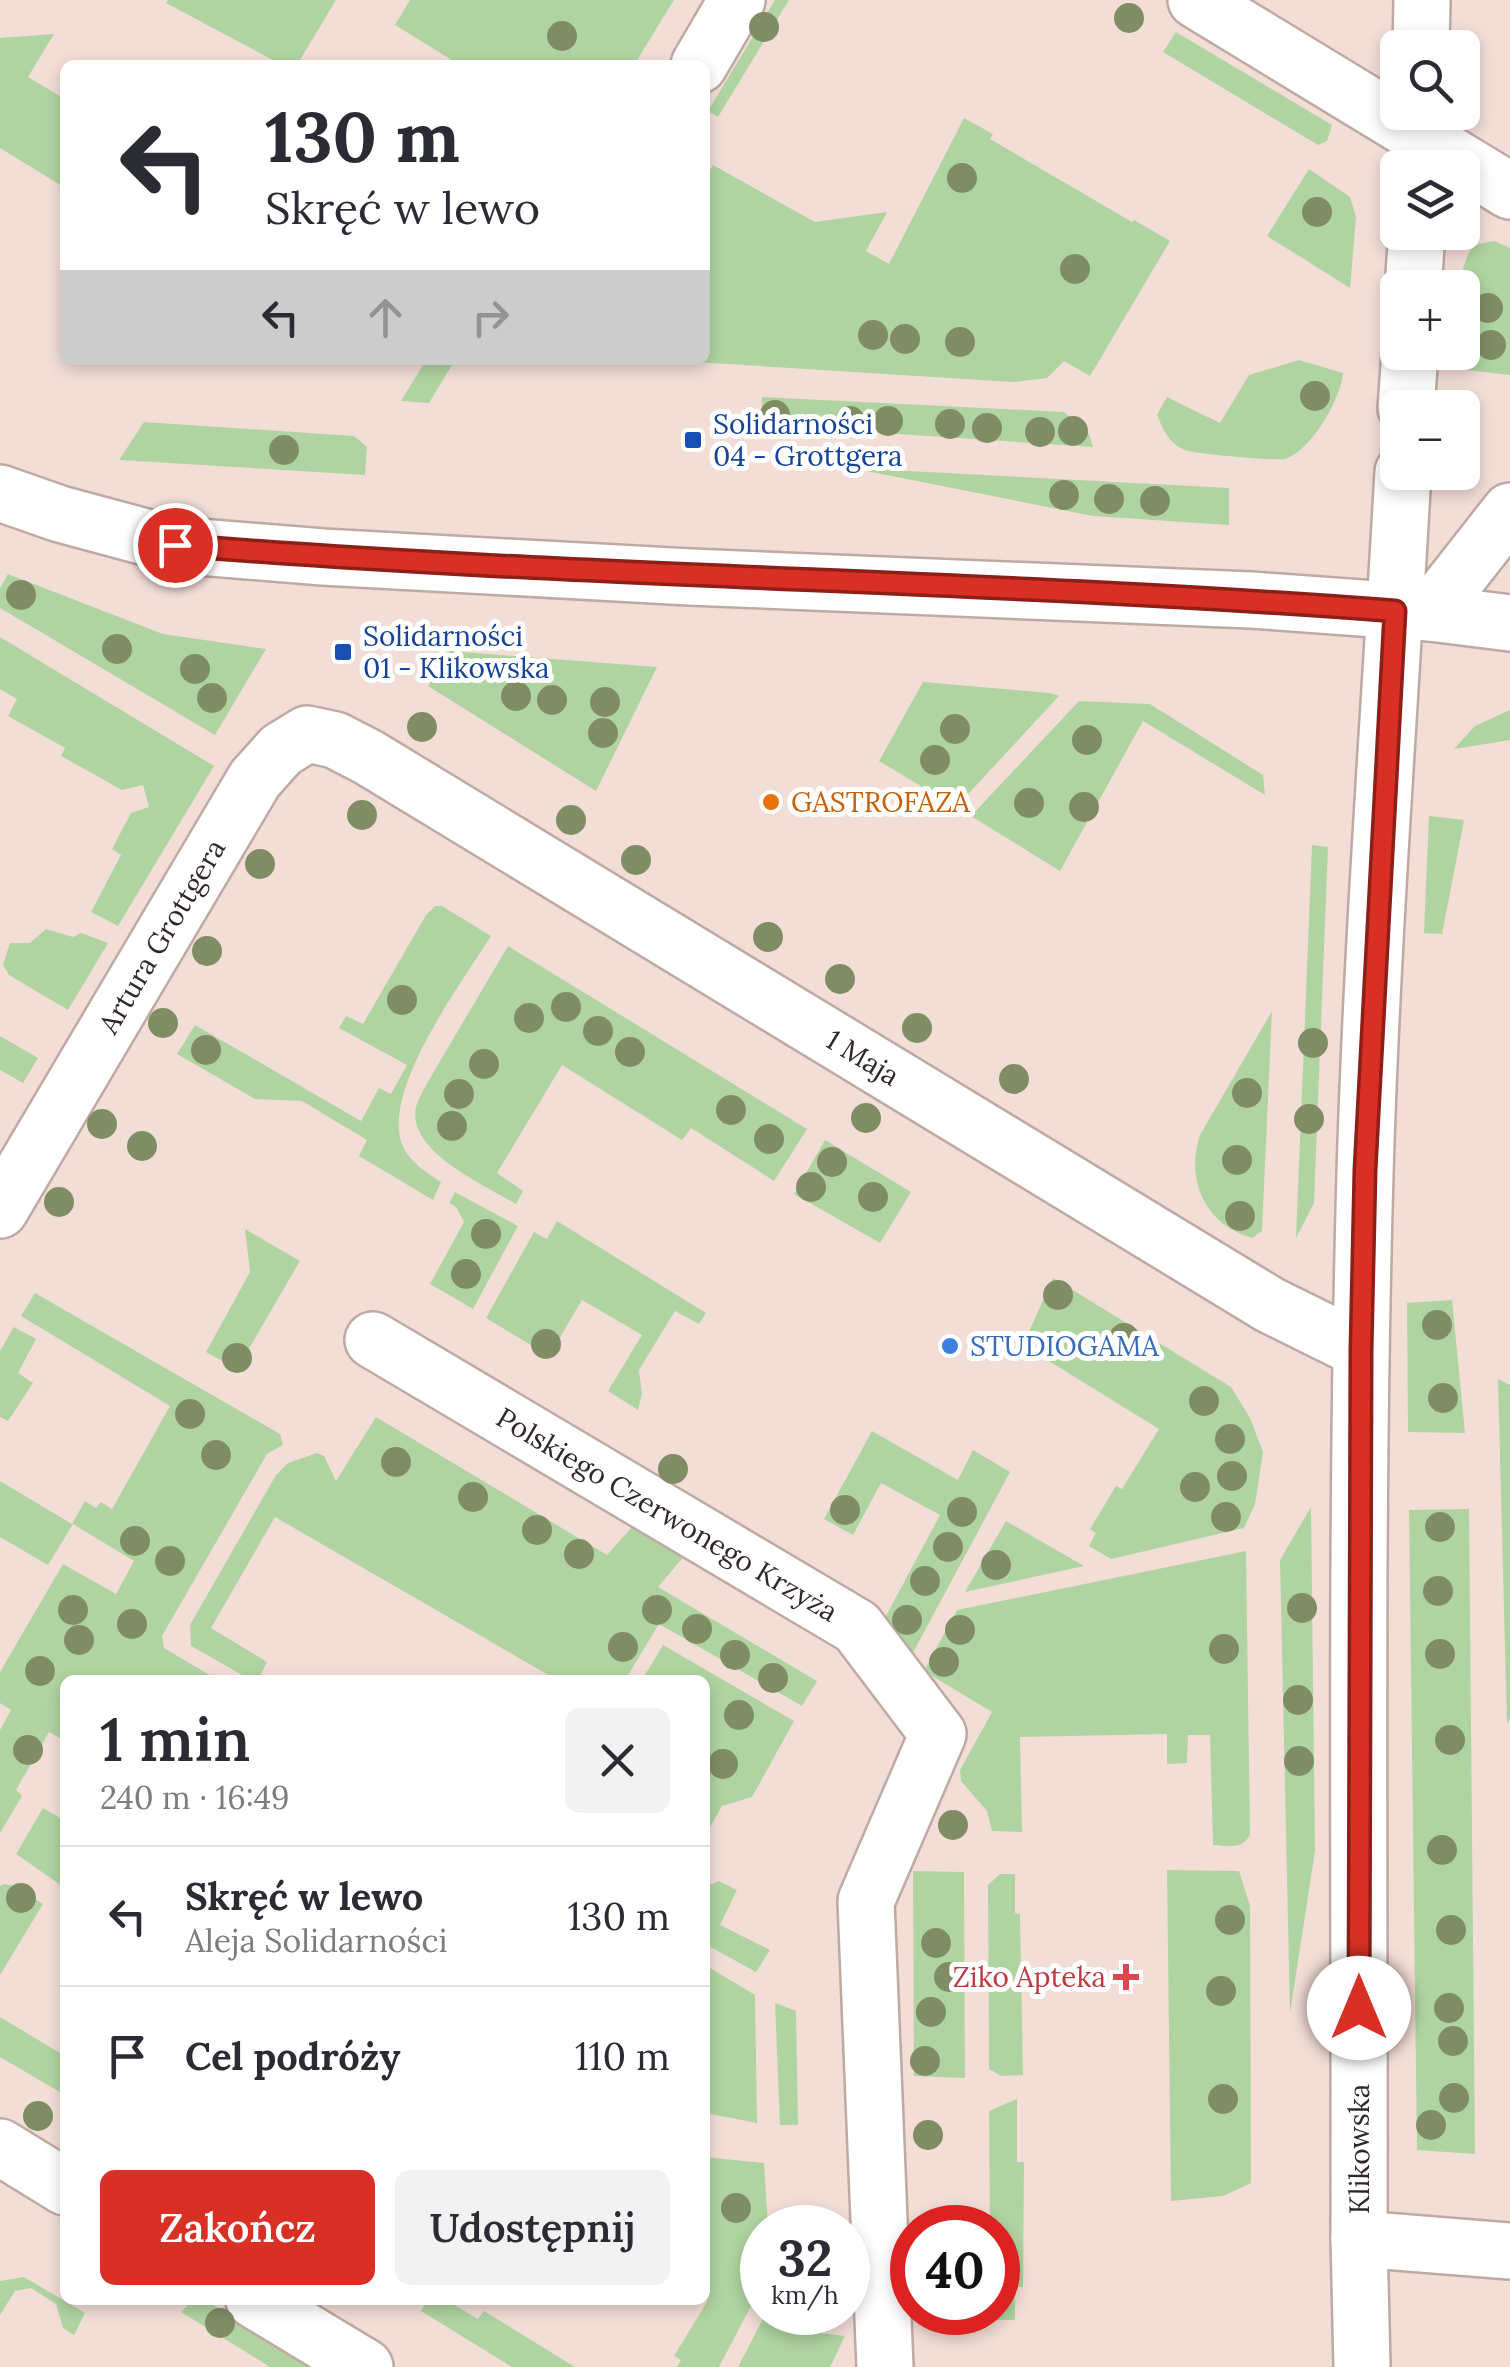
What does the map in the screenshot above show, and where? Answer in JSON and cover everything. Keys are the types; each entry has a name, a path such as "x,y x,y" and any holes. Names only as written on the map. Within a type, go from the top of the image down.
{"street":[{"path":"703,60 738,0"},
{"path":"1196,0 1510,191"},
{"path":"1422,0 1422,30"},
{"name":"Klikowska","path":"1362,2367 1358,2239 1365,1170 1413,612 1404,490"},
{"path":"0,493 60,514 175,545 690,577 1251,600 1510,623"},
{"path":"1413,612 1510,511"},
{"name":"Artura Grottgera","path":"0,1210 256,779 281,750 307,734 335,740 368,757"},
{"name":"1 Maja","path":"368,757 1254,1296 1361,1350"},
{"name":"Polskiego Czerwonego Krzyża","path":"373,1340 857,1627 938,1734 866,1901 885,2367"},
{"path":"0,2148 60,2183"},
{"path":"1358,2239 1510,2251"},
{"path":"262,2305 365,2367"}],"green space":[{"path":"336,0 300,60 273,60 166,3"},
{"path":"410,0 674,0 637,60 452,60 395,25"},
{"path":"775,0 789,0 718,117 710,108"},
{"path":"1176,32 1332,125 1327,141 1318,145 1163,52"},
{"path":"54,34 28,77 60,96 60,185 0,148 0,38"},
{"path":"964,118 993,134 990,139 1170,241 1090,376 1064,361 1047,378 1013,382 710,363 713,165 815,222 887,212 866,251 889,264"},
{"path":"1309,169 1350,197 1356,217 1350,288 1267,236"},
{"path":"1495,241 1510,248 1510,375 1467,370 1480,370 1480,270 1463,269 1471,250 1480,250 1480,244"},
{"path":"1299,360 1343,373 1323,423 1295,454 1285,459 1267,459 1185,450 1164,431 1157,415 1167,397 1220,423 1249,375"},
{"path":"423,365 452,365 429,403 401,401"},
{"path":"762,397 1064,412 1089,434 1093,447 761,425"},
{"path":"144,422 354,436 367,447 365,475 119,460"},
{"path":"851,468 1229,488 1229,525 1093,516"},
{"path":"8,574 163,634 266,649 215,735 0,608 0,588"},
{"path":"0,637 214,766 118,926 91,912 121,855 112,849 131,813 149,807 143,785 122,790 61,756 65,748 8,716 17,699 0,689"},
{"path":"450,651 657,667 596,791 428,686"},
{"path":"923,682 1059,696 956,807 879,761"},
{"path":"1079,701 1150,704 1263,775 1265,795 1143,721 1060,871 971,816"},
{"path":"1510,710 1510,740 1454,749 1475,726"},
{"path":"1429,816 1464,820 1442,934 1424,933"},
{"path":"1312,845 1328,847 1314,1203 1296,1238"},
{"path":"435,906 442,906 491,936 425,1042 401,1103 399,1130 406,1152 441,1182 433,1200 359,1156 367,1140 302,1101 255,1099 177,1054 195,1025 361,1121 379,1088 391,1094 407,1065 339,1028 346,1016 363,1024"},
{"path":"46,929 73,937 81,933 108,943 68,1010 9,975 3,965 10,943 30,943"},
{"path":"508,946 807,1129 774,1181 691,1128 682,1140 562,1065 497,1173 523,1191 516,1204 468,1177 435,1152 416,1123 417,1104"},
{"path":"1272,1011 1262,1231 1252,1238 1236,1232 1211,1212 1197,1184 1196,1152 1200,1135"},
{"path":"0,1036 38,1058 23,1083 0,1070"},
{"path":"825,1140 911,1192 880,1243 794,1194"},
{"path":"455,1192 518,1226 473,1309 430,1284 464,1222 456,1207 449,1203"},
{"path":"557,1221 706,1313 699,1324 675,1311 639,1370 642,1394 638,1410 608,1391 642,1335 582,1300 549,1356 486,1318 534,1232 547,1239"},
{"path":"245,1229 300,1261 237,1369 206,1352 250,1272"},
{"path":"1053,1278 1231,1387 1250,1418 1263,1452 1255,1504 1244,1528 1111,1559 1089,1546 1096,1533 1090,1529 1116,1486 1122,1489 1159,1429 1023,1345"},
{"path":"35,1293 280,1434 283,1445 267,1454 162,1636 164,1648 210,1675 60,1675 60,1738 49,1732 16,1790 22,1796 0,1833 0,1730 11,1710 0,1703 0,1672 63,1564 116,1594 134,1561 73,1524 48,1565 0,1537 0,1481 72,1524 85,1501 96,1508 101,1502 112,1509 170,1406 21,1316"},
{"path":"1452,1300 1465,1433 1408,1432 1407,1303"},
{"path":"14,1327 36,1339 18,1373 33,1383 8,1421 0,1417 0,1351"},
{"path":"1498,1379 1510,1385 1507,1724"},
{"path":"376,1417 607,1555 641,1517 691,1548 658,1587 817,1681 802,1706 659,1624 628,1675 548,1675 275,1517 211,1628 267,1662 260,1675 242,1675 191,1646 190,1625 276,1475 288,1463 317,1453 324,1456 336,1481"},
{"path":"872,1431 958,1480 973,1450 1010,1472 908,1662 879,1629 940,1515 881,1483 853,1535 824,1519"},
{"path":"1311,1507 1315,1851 1290,2013 1280,1560"},
{"path":"1469,1509 1475,2154 1417,2150 1409,1510"},
{"path":"1006,1521 1084,1566 965,1592"},
{"path":"1246,1551 1250,1835 1247,1840 1234,1846 1213,1845 1210,1735 1188,1735 1187,1763 1167,1764 1167,1734 1020,1737 1022,1832 992,1831 987,1811 961,1781 960,1770 992,1712 924,1671 957,1610"},
{"path":"663,1645 794,1721 752,1797 722,1806 710,1827 710,1675 645,1675"},
{"path":"43,1808 60,1818 60,1885 16,1854"},
{"path":"1167,1870 1239,1871 1250,1906 1251,2183 1223,2196 1171,2201"},
{"path":"913,1871 964,1872 965,2078 914,2076"},
{"path":"1000,1874 1015,1874 1015,1913 1020,1914 1023,2075 1001,2076 989,2069 988,1885"},
{"path":"719,1881 737,1890 720,1925 770,1950 756,1972 710,1947 710,1885"},
{"path":"0,1886 15,1886 43,1904 0,1975"},
{"path":"710,1968 755,1995 757,2123 710,2114"},
{"path":"775,2003 796,2011 798,2125 780,2125"},
{"path":"0,2017 60,2053 60,2092 0,2057"},
{"path":"1017,2099 1017,2162 1024,2162 1023,2287 1020,2205 990,2205 989,2111"},
{"path":"710,2158 764,2163 767,2205 740,2205 740,2327 719,2367 677,2367 681,2360 674,2356 705,2305 710,2305"},
{"path":"24,2277 60,2298 60,2305 71,2305 85,2313 74,2335 63,2328 56,2304 31,2288 15,2291 0,2315 0,2281"},
{"path":"188,2305 213,2305 316,2367 270,2367 181,2312"},
{"path":"424,2305 454,2305 478,2319 484,2311 575,2367 512,2367 421,2311"},
{"path":"755,2335 845,2336 830,2367 738,2367"}],"place":[{"name":"Solidarności 04 - Grottgera","path":"693,440"},
{"name":"Solidarności 01 - Klikowska","path":"343,652"},
{"name":"GASTROFAZA","path":"771,802"},
{"name":"STUDIOGAMA","path":"950,1346"},
{"name":"Ziko Apteka","path":"1126,1977"}],"route":[{"path":"175,545 690,577 1251,600 1395,611 1365,1170 1359,2008"}]}
